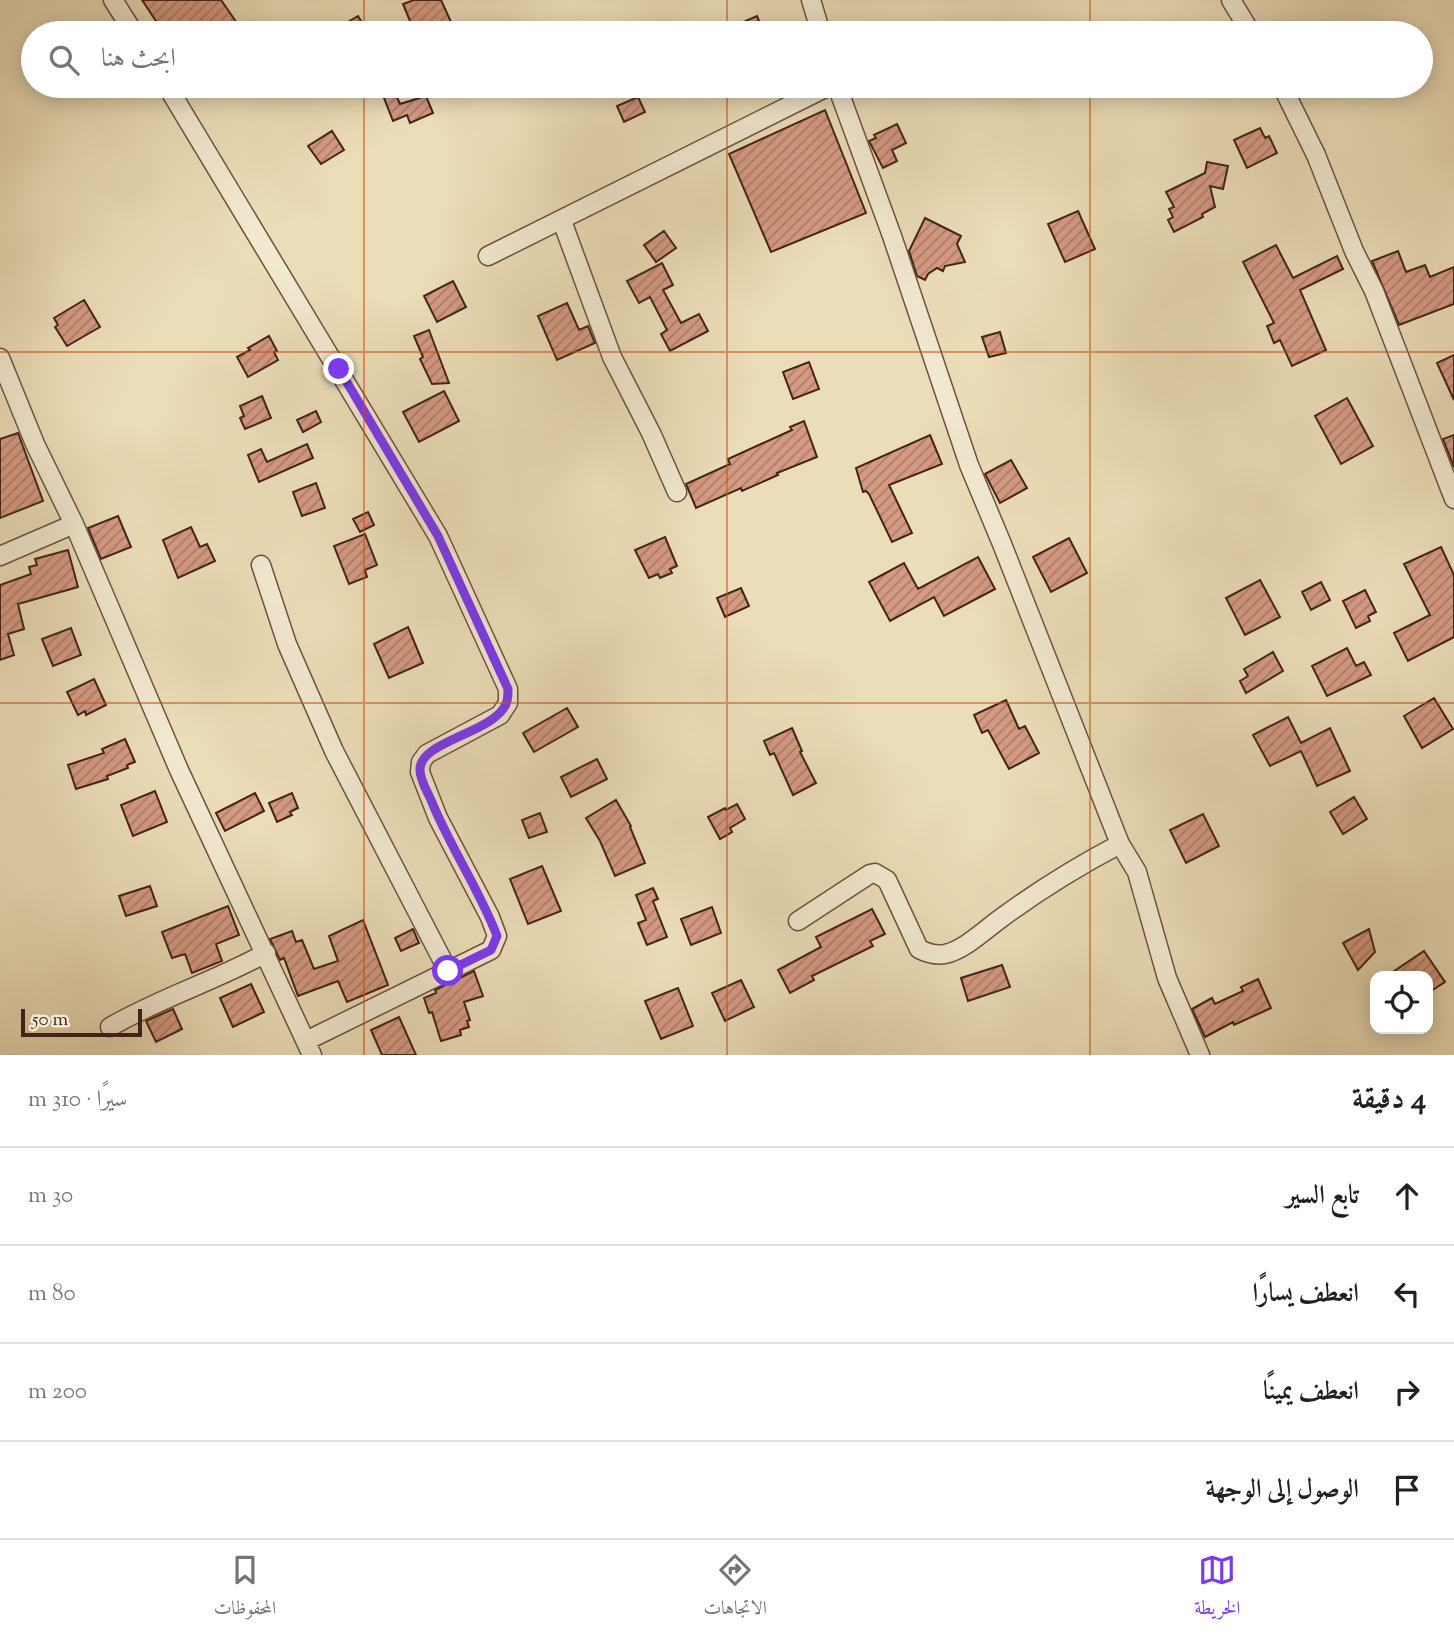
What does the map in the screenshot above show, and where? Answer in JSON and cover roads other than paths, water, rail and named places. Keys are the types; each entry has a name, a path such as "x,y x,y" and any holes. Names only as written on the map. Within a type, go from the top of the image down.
{"street":[{"path":"113,0 126,21"},
{"path":"811,0 817,21"},
{"path":"1231,0 1244,21"},
{"path":"0,358 179,769 309,1048 491,950 497,936 490,916 438,818 420,772 421,762 427,754 500,715 508,703 508,689 438,536 174,98"},
{"path":"488,257 805,98"},
{"path":"840,98 891,236 969,466 1120,844 1137,872 1167,978 1200,1055"},
{"path":"1288,98 1316,155 1354,251 1374,291 1454,499"},
{"path":"562,221 612,357 651,433 677,492"},
{"path":"0,556 74,524"},
{"path":"261,565 287,644 334,751 448,971"},
{"path":"798,921 875,873 887,880 919,949 930,954 947,954 982,934 1044,888 1120,844"},
{"path":"110,1027 135,1012 209,982 266,953"}]}
